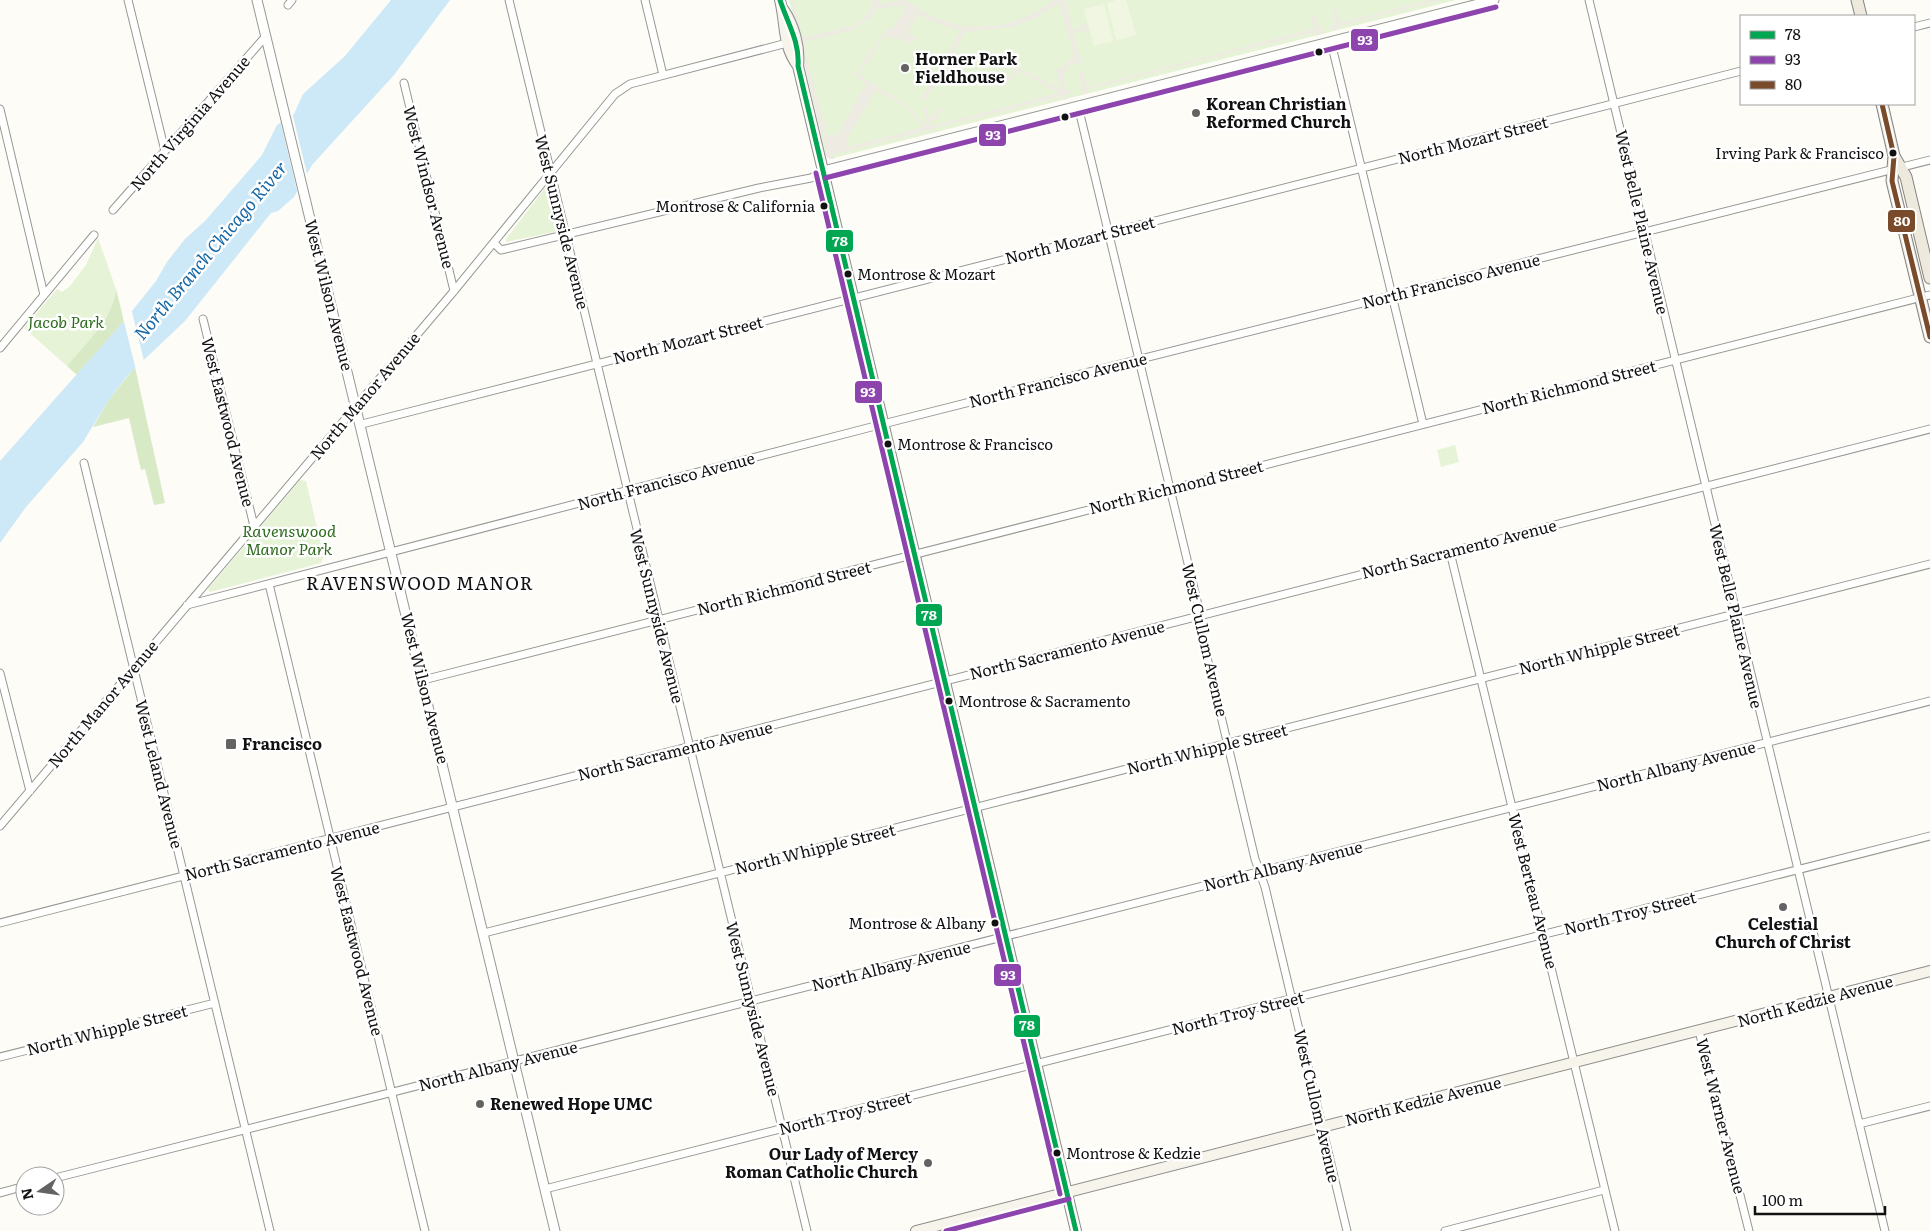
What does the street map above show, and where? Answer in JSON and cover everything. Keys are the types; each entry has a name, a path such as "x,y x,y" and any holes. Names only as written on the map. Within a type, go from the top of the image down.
{"main road":[{"path":"1857,0 1860,15"},
{"path":"782,5 785,46 798,66"},
{"path":"782,5 790,20 799,56 798,66 1076,1231"},
{"path":"1882,105 1897,169 1906,177 1930,278"},
{"path":"1897,169 1892,181 1925,296 1930,337"},
{"name":"North Kedzie Avenue","path":"916,1231 1930,971"}],"street":[{"path":"128,0 165,151"},
{"name":"West Wilson Avenue","path":"257,0 362,424 555,1231"},
{"name":"West Sunnyside Avenue","path":"509,0 807,1231"},
{"path":"645,0 663,75"},
{"path":"494,243 501,250 759,188 811,178 823,171 1494,0"},
{"name":"West Belle Plaine Avenue","path":"1589,0 1827,998 1885,1231"},
{"path":"1915,27 1930,23"},
{"name":"North Virginia Avenue","path":"113,210 266,36"},
{"path":"1331,42 1423,424"},
{"name":"North Manor Avenue","path":"0,826 454,291 615,94 630,84 785,46"},
{"name":"North Mozart Street","path":"362,424 1740,71"},
{"name":"West Windsor Avenue","path":"404,84 454,291"},
{"name":"West Cullom Avenue","path":"1078,106 1170,489 1228,744 1347,1231"},
{"path":"0,110 44,296"},
{"name":"North Francisco Avenue","path":"187,605 883,424 1930,160"},
{"path":"0,348 94,235"},
{"name":"North Richmond Street","path":"423,680 1925,296"},
{"name":"West Eastwood Avenue","path":"203,319 254,526"},
{"name":"North Sacramento Avenue","path":"0,923 1930,429"},
{"name":"West Leland Avenue","path":"84,463 270,1231"},
{"name":"West Berteau Avenue","path":"1450,552 1615,1231"},
{"name":"North Whipple Street","path":"484,933 1930,564"},
{"name":"West Eastwood Avenue","path":"269,584 425,1231"},
{"path":"0,673 30,791"},
{"name":"North Albany Avenue","path":"65,1175 1930,702"},
{"name":"North Troy Street","path":"545,1190 1930,836"},
{"name":"North Whipple Street","path":"0,1057 215,1003"},
{"name":"West Warner Avenue","path":"1699,1031 1750,1231"},
{"path":"1859,1124 1930,1106"},
{"path":"0,1192 15,1188"},
{"path":"1445,1231 1604,1190"}],"green space":[{"path":"789,0 1456,0 830,159 826,156"},
{"path":"1126,0 1136,35 1116,40 1107,3"},
{"path":"1104,4 1113,41 1094,46 1084,9"},
{"path":"548,184 560,227 559,231 506,242 506,239"},
{"name":"Jacob Park","path":"98,238 116,289 114,300 97,331 67,366 24,328 57,289 62,292 69,287 86,265"},
{"path":"116,289 124,321 77,375 67,366 104,321 114,300"},
{"path":"135,367 165,503 154,505 145,469 141,470 129,418 93,427 108,401"},
{"path":"1455,445 1459,462 1441,467 1437,450"},
{"name":"Ravenswood Manor Park","path":"300,480 306,481 324,557 321,563 210,592 208,589"}],"shaded area":[{"path":"791,0 793,0 803,38 856,25 869,13 874,0 878,0 880,4 904,0 934,18 961,26 975,27 1003,25 1041,9 1054,0 1065,0 1072,29 1083,27 1082,23 1086,22 1088,32 1085,33 1084,30 1073,33 1082,65 1078,66 1076,62 1071,64 1064,73 1065,91 1070,90 1071,93 1066,95 1067,99 1063,100 1062,96 931,129 932,133 930,134 929,130 833,154 834,159 826,156 823,134 821,134","holes":["1059,3 1074,55 1061,68 1056,69 1061,90 1018,67 1015,68 1008,78 999,76 1000,79 995,88 997,89 1001,82 1007,85 1016,73 1020,72 1058,93 931,126 929,121 939,119 938,113 946,111 945,109 934,112 935,116 929,118 926,107 923,108 927,122 924,123 908,106 858,74 869,62 871,63 870,60 884,35 891,40 894,36 909,44 911,40 915,42 917,38 908,32 918,15 943,26 961,30 921,100 924,102 965,32 1013,27 1035,18","902,5 905,7 897,22 892,28 885,30 854,76 866,84 838,134 826,136 825,122 823,122 803,42 850,31 871,18 877,9","876,90 907,108 922,124 922,128 847,147 846,140"]},
{"path":"1430,0 1441,0 1340,26 1340,29 1334,31 1331,29 1331,25 1335,24 1332,10 1336,9 1340,23"},
{"path":"1315,14 1318,28 1323,27 1322,34 1316,36 1315,32 1088,89 1088,93 1084,94 1083,90 1078,90 1083,87 1079,73 1083,72 1087,87 1314,29 1311,15"}],"water":[{"name":"North Branch Chicago River","path":"391,0 450,0 394,75 312,165 294,197 278,211 271,213 185,321 128,375 108,401 83,442 26,507 0,543 0,461 124,321 156,281 167,262 185,239 205,221 262,155 277,125 294,114 303,94 345,56"}],"pier":[{"path":"292,112 308,178 298,195 280,120"},
{"path":"131,308 144,361 136,370 123,318"}],"transit line":[{"name":"78","path":"780,0 795,40 798,66 1076,1231"},
{"name":"93","path":"825,178 1496,7"},
{"name":"80","path":"1882,105 1894,156 1892,181 1930,337"},
{"name":"93","path":"816,173 1060,1194"},
{"name":"93","path":"946,1231 1069,1199"}],"place":[{"name":"Horner Park Fieldhouse","path":"905,68"},
{"name":"Korean Christian Reformed Church","path":"1196,113"},
{"name":"Irving Park & Francisco","path":"1893,153"},
{"name":"Montrose & California","path":"824,206"},
{"name":"Montrose & Mozart","path":"848,274"},
{"name":"Montrose & Francisco","path":"888,444"},
{"name":"Montrose & Sacramento","path":"949,701"},
{"name":"Francisco","path":"231,744"},
{"name":"Celestial Church of Christ","path":"1783,907"},
{"name":"Montrose & Albany","path":"995,923"},
{"name":"Renewed Hope UMC","path":"480,1104"},
{"name":"Montrose & Kedzie","path":"1057,1153"},
{"name":"Our Lady of Mercy Roman Catholic Church","path":"928,1163"}],"district":[{"name":"RAVENSWOOD MANOR","path":"420,584"}]}
